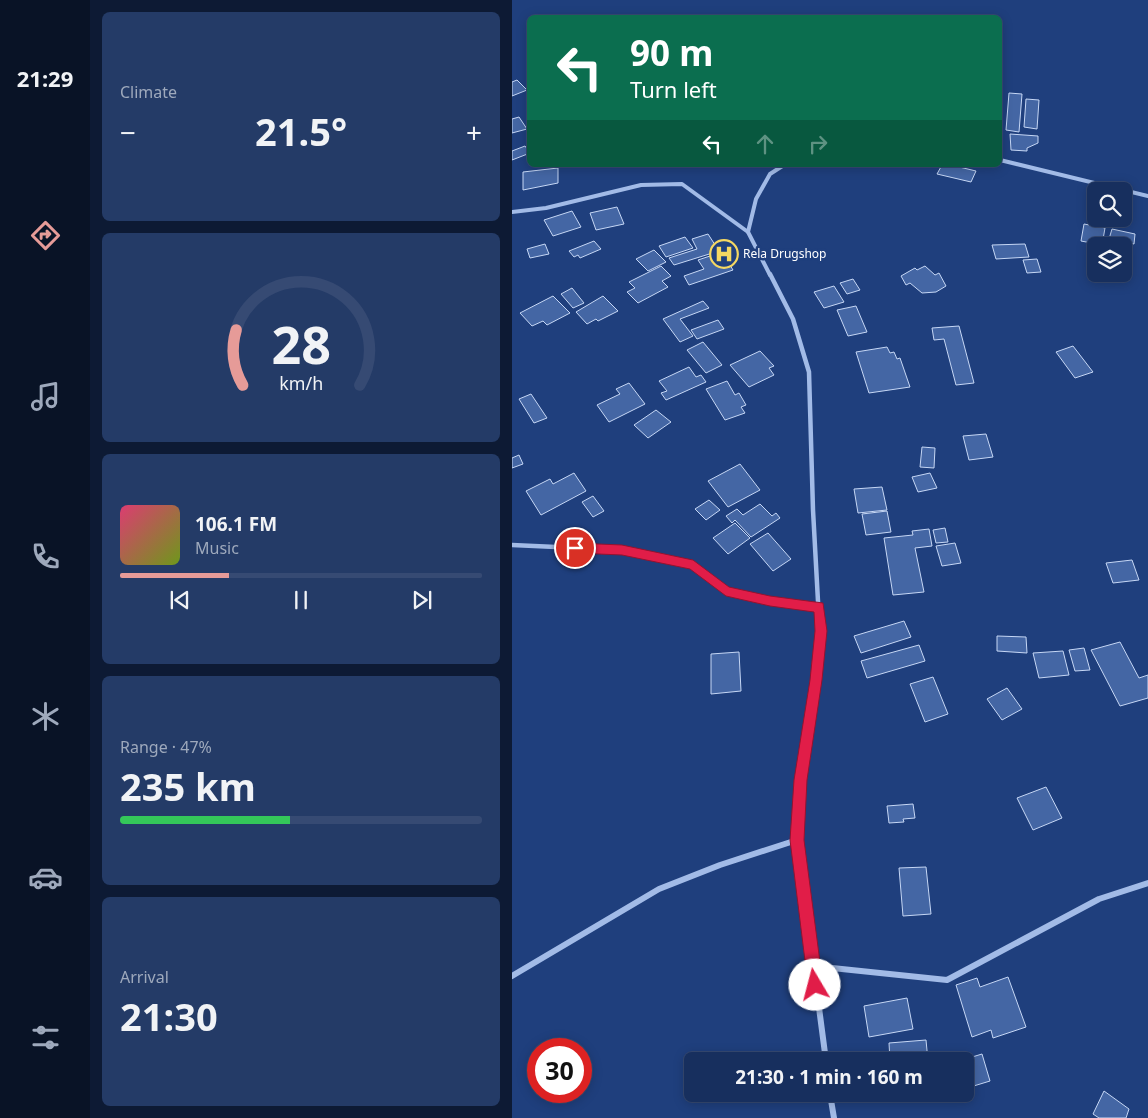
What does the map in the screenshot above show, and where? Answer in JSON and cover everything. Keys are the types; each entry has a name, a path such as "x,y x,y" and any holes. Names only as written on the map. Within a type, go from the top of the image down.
{"street":[{"path":"1002,161 1038,171 1148,196"},
{"path":"748,232 756,198 770,174 781,167"},
{"path":"512,212 546,208 642,185 682,184 748,232 793,319 809,372 813,510 821,631 816,680 801,780 797,840 825,1052"},
{"path":"512,545 631,552 693,564 726,591 770,601 819,607"},
{"path":"512,976 659,889 720,865 797,840"},
{"path":"812,966 947,980 1099,899 1148,883"},
{"path":"831,1102 834,1118"}],"building":[{"path":"517,80 527,90 512,96 512,82"},
{"path":"1009,93 1022,94 1019,132 1006,130"},
{"path":"1026,99 1039,100 1037,129 1024,127"},
{"path":"519,117 527,129 512,133 512,119"},
{"path":"1010,134 1038,136 1038,143 1027,148 1027,151 1011,150"},
{"path":"525,146 527,154 512,160 512,151"},
{"path":"941,167 959,167 976,171 971,182 937,174"},
{"path":"558,168 558,183 523,190 523,172"},
{"path":"617,207 624,224 596,230 590,213"},
{"path":"572,211 581,227 553,236 544,220"},
{"path":"1084,224 1087,225 1087,227 1105,228 1103,237 1087,237 1087,242 1081,241"},
{"path":"1112,229 1135,234 1134,244 1132,244 1132,237 1110,237"},
{"path":"708,234 719,251 674,265 669,258 697,249 692,239"},
{"path":"685,237 693,248 666,257 659,246"},
{"path":"594,241 601,249 580,258 578,255 574,257 569,251"},
{"path":"545,244 549,254 530,258 527,249"},
{"path":"1025,244 1029,257 996,259 992,245"},
{"path":"654,250 666,262 648,271 636,259"},
{"path":"722,252 733,270 689,285 684,276 704,269 698,260"},
{"path":"1037,259 1041,272 1027,273 1023,260"},
{"path":"661,266 671,276 662,281 668,287 638,303 627,292 635,288 629,282"},
{"path":"925,266 935,275 939,273 946,286 936,292 922,293 910,283 906,285 901,276 915,268 917,270"},
{"path":"853,279 860,290 847,294 840,283"},
{"path":"834,286 844,302 824,308 814,292"},
{"path":"572,288 584,303 573,308 561,294"},
{"path":"553,296 570,313 547,325 543,321 532,326 520,313"},
{"path":"603,296 618,311 587,324 576,312"},
{"path":"703,301 709,308 680,319 693,336 680,342 663,319"},
{"path":"856,306 867,332 848,336 837,310"},
{"path":"718,320 724,329 697,339 691,330"},
{"path":"959,326 974,383 956,385 944,339 934,340 932,328"},
{"path":"703,342 722,365 706,373 687,350"},
{"path":"1073,346 1093,372 1075,378 1056,352"},
{"path":"887,347 890,353 894,352 897,359 900,358 910,387 869,393 856,352"},
{"path":"760,351 774,366 769,368 774,375 749,387 730,365"},
{"path":"689,367 696,377 701,375 706,382 666,400 661,393 667,391 659,381"},
{"path":"727,381 735,395 739,393 746,405 741,407 745,413 725,420 706,389"},
{"path":"629,383 645,404 609,422 597,405 620,394 616,389"},
{"path":"531,394 547,418 534,423 519,399"},
{"path":"656,410 671,422 648,438 634,425"},
{"path":"986,434 993,457 969,460 963,436"},
{"path":"922,447 935,448 934,468 920,467"},
{"path":"519,455 523,464 512,468 512,458"},
{"path":"740,464 760,490 728,507 708,481"},
{"path":"574,473 586,491 541,515 526,491 550,479 553,484"},
{"path":"930,473 937,488 918,492 912,477"},
{"path":"882,487 887,510 858,513 854,489"},
{"path":"593,496 604,511 593,517 582,502"},
{"path":"709,500 720,510 706,520 695,509"},
{"path":"760,504 772,516 776,513 780,518 751,537 735,520 732,523 726,516 737,509 743,515"},
{"path":"887,511 891,532 866,535 862,514"},
{"path":"735,523 750,538 728,554 713,538"},
{"path":"945,528 948,542 936,543 933,530"},
{"path":"929,529 932,546 915,548 924,592 893,595 884,538 913,535 912,531"},
{"path":"768,533 791,559 773,571 750,544"},
{"path":"955,543 961,563 942,566 936,546"},
{"path":"1132,560 1139,580 1113,583 1106,563"},
{"path":"904,621 911,637 861,653 854,636"},
{"path":"997,636 1026,637 1027,653 997,651"},
{"path":"1120,642 1139,678 1148,675 1148,698 1120,706 1091,650"},
{"path":"919,645 925,661 867,678 861,661"},
{"path":"1084,648 1090,670 1075,671 1069,650"},
{"path":"1063,651 1069,675 1039,678 1033,653"},
{"path":"739,652 741,691 711,694 711,654"},
{"path":"933,677 948,714 925,722 910,684"},
{"path":"1007,688 1022,709 1002,720 987,699"},
{"path":"1046,787 1062,818 1033,830 1017,798"},
{"path":"913,804 915,818 903,819 904,822 889,823 887,806"},
{"path":"926,867 931,914 903,916 899,868"},
{"path":"1008,977 1026,1027 993,1038 991,1030 972,1037 956,985 977,978 980,987"},
{"path":"907,998 913,1029 869,1037 864,1006"},
{"path":"926,1040 927,1052 890,1052 889,1043"},
{"path":"982,1054 990,1081 974,1086 974,1056"},
{"path":"1104,1091 1129,1109 1126,1118 1099,1118 1093,1114"}],"place":[{"name":"Rela Drugshop","path":"724,254"}],"route":[{"path":"575,548 622,550 693,564 726,591 770,601 819,607 821,631 816,680 801,780 797,840 815,985"}]}
